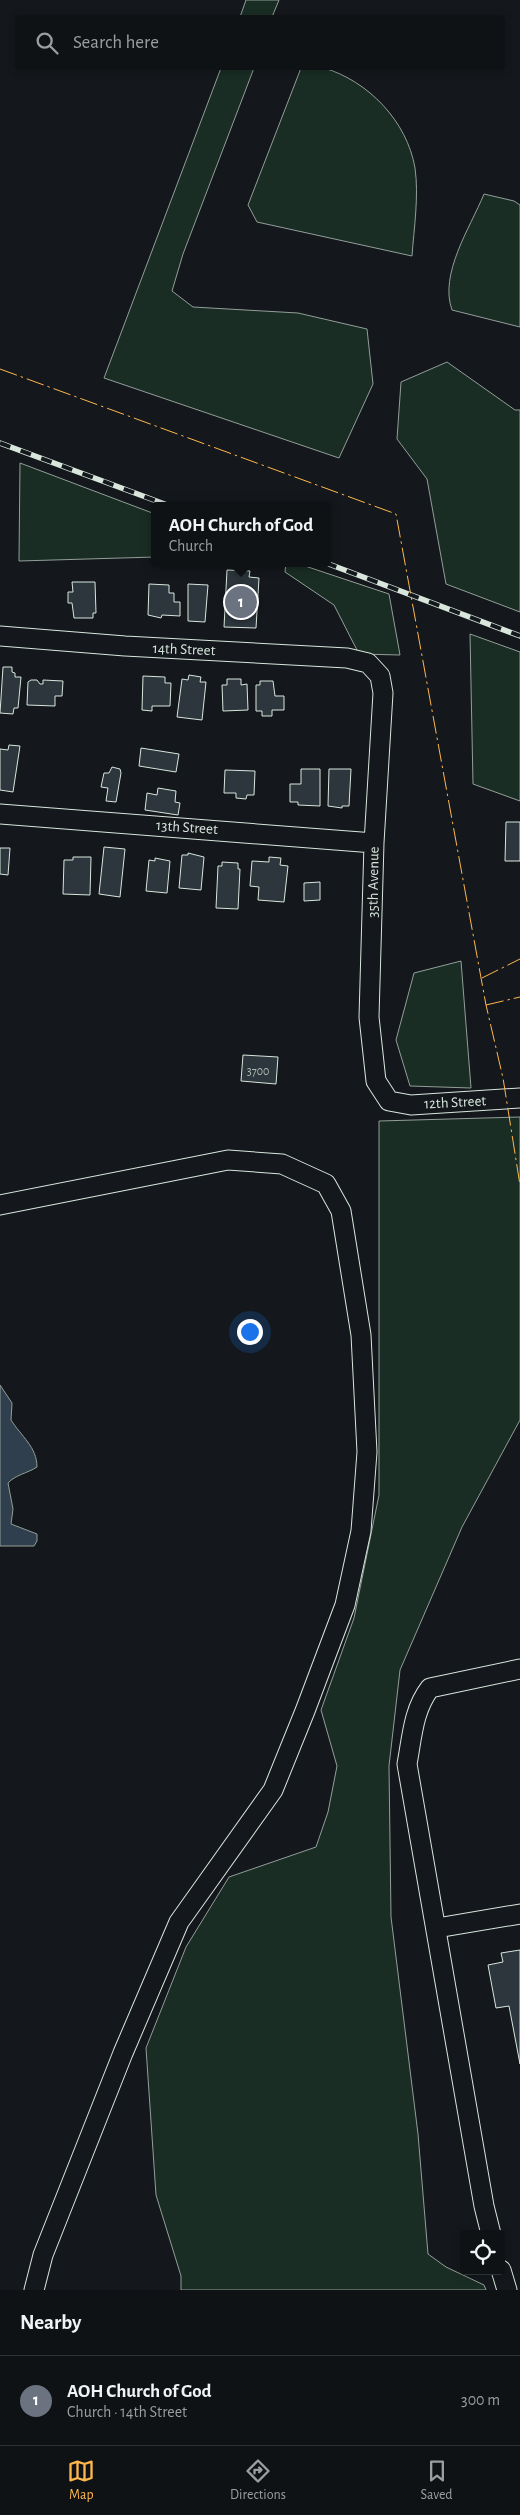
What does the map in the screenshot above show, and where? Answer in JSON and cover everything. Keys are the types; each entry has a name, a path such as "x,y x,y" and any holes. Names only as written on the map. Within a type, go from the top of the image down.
{"street":[{"name":"14th Street","path":"0,636 125,646 327,656 368,663"},
{"name":"35th Avenue","path":"368,663 380,676 383,693 374,843 370,1017 376,1080 389,1101"},
{"name":"13th Street","path":"0,814 374,843"},
{"name":"12th Street","path":"389,1101 411,1105 520,1098"},
{"path":"0,1204 228,1160 282,1164 326,1184 341,1211 361,1335 366,1452 361,1532 345,1604 305,1711 273,1790 179,1922 123,2053 43,2255 34,2290"},
{"path":"490,2230 484,2206 437,1928 409,1788 407,1764 421,1699 430,1688 520,1669"},
{"path":"437,1928 520,1914"},
{"path":"502,2275 507,2290"}],"green space":[{"path":"246,0 279,0 273,15 241,15"},
{"path":"220,70 253,70 183,254 172,291 193,307 298,313 367,329 373,384 339,458 104,378"},
{"path":"300,70 329,70 356,82 370,93 383,105 404,134 411,151 416,179 416,212 412,256 257,222 248,205"},
{"path":"484,194 514,201 520,205 520,327 452,310 449,296 453,266 464,236"},
{"path":"447,362 515,410 520,410 520,612 446,584 427,479 397,439 401,382"},
{"path":"20,463 151,512 151,557 19,561"},
{"path":"286,567 308,567 389,594 400,655 359,654 334,605 285,572"},
{"path":"470,634 520,652 520,801 473,784"},
{"path":"461,961 471,1088 410,1086 396,1040 414,973"},
{"path":"520,1117 520,1420 462,1527 400,1670 389,1766 391,1917 418,2134 428,2254 460,2275 484,2285 486,2290 181,2290 181,2276 156,2195 146,2048 186,1947 229,1877 316,1847 328,1812 337,1766 321,1710 354,1618 379,1495 379,1121"}],"water":[{"path":"0,1385 12,1403 11,1420 31,1448 36,1460 37,1467 8,1483 13,1509 11,1524 37,1534 37,1541 34,1546 0,1546"}],"building":[{"path":"227,570 250,571 249,577 259,578 256,628 224,627"},
{"path":"72,582 95,582 96,613 93,613 93,618 74,618 72,603 68,603 68,592 73,592"},
{"path":"149,584 169,585 169,593 174,593 174,602 180,602 180,616 162,615 161,618 148,615"},
{"path":"188,584 208,585 205,622 188,621"},
{"path":"3,667 12,667 15,677 21,677 18,708 14,708 13,714 0,713"},
{"path":"189,675 201,677 200,682 206,682 202,720 177,717 182,679 188,680"},
{"path":"143,676 165,677 165,683 171,683 170,706 152,706 152,711 142,710"},
{"path":"227,679 241,679 241,685 247,684 248,710 223,711 222,685 227,685"},
{"path":"37,680 40,684 43,684 43,680 63,681 62,696 55,696 55,706 27,705 28,682"},
{"path":"260,681 273,681 275,696 284,696 284,710 272,710 272,716 262,716 262,711 256,711 256,685 260,685"},
{"path":"9,745 20,746 13,792 0,790 0,749 8,750"},
{"path":"141,748 179,754 176,772 139,766"},
{"path":"112,767 120,769 121,773 116,802 106,801 108,788 101,787 104,773 109,773"},
{"path":"301,769 320,769 320,806 298,805 298,802 290,802 290,784 301,784"},
{"path":"329,769 351,769 349,806 342,806 342,808 328,806"},
{"path":"225,770 255,771 254,795 247,795 246,799 236,798 236,793 224,793"},
{"path":"158,788 176,791 175,802 180,803 178,815 145,810 147,793 157,795"},
{"path":"506,822 520,822 520,861 505,861"},
{"path":"104,847 125,849 120,897 99,894"},
{"path":"0,848 10,848 8,875 0,874"},
{"path":"188,853 204,857 201,890 179,888 182,855 188,855"},
{"path":"73,857 91,857 90,895 63,894 64,860 73,860"},
{"path":"269,857 281,858 280,865 288,866 284,902 258,900 259,887 250,886 252,861 269,862"},
{"path":"155,858 170,861 167,893 146,891 149,860 155,861"},
{"path":"222,862 238,863 238,869 240,869 238,909 216,908 218,866 222,866"},
{"path":"320,882 320,900 304,901 304,883"},
{"path":"243,1055 278,1057 276,1084 241,1081"},
{"path":"520,1950 520,2064 509,2006 496,2008 488,1965 503,1962 501,1953"}],"railway":[{"path":"0,443 159,502"},
{"path":"331,565 520,636"}],"power":[{"path":"0,369 396,514 486,1005 503,1078 520,1185"},
{"path":"482,978 520,959"},
{"path":"486,1005 520,997"}],"place":[{"name":"AOH Church of God","path":"241,602"}]}
